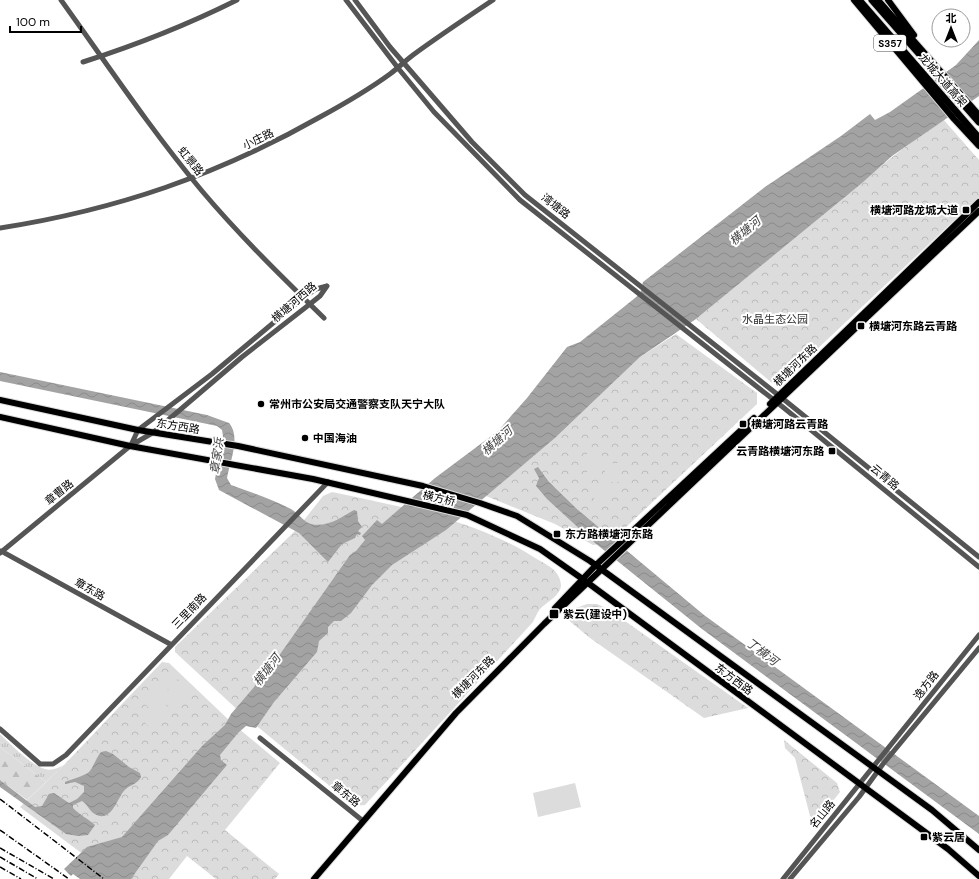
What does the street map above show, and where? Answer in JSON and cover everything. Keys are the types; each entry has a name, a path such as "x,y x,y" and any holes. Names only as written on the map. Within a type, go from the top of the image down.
{"highway":[{"name":"龙城大道高架","path":"859,0 979,138"},
{"name":"龙城大道高架","path":"873,0 890,22 979,122"}],"main road":[{"name":"S357","path":"854,0 954,119 979,146"},
{"name":"S357","path":"878,0 978,114"},
{"path":"888,0 941,72"},
{"name":"横塘河东路","path":"778,399 979,202"},
{"name":"横塘河东路","path":"314,879 363,821 369,809 454,710 599,567 979,211"},
{"name":"东方西路","path":"0,400 138,430 238,446 423,486"},
{"path":"0,417 130,446 232,463 328,482"},
{"name":"横方桥","path":"328,482 466,515"},
{"name":"横方桥","path":"423,486 480,502"},
{"name":"东方西路","path":"480,502 517,516 599,567 875,770 932,810 979,850"},
{"name":"东方西路","path":"466,515 507,532 540,549 860,783 948,849 979,876"}],"street":[{"name":"虹景路","path":"61,0 192,178 253,248 324,318"},
{"path":"83,62 159,36 201,18 237,0"},
{"path":"346,0 434,112 520,200 688,333 778,399"},
{"name":"湾塘路","path":"355,0 404,63 472,142 525,195 694,327 778,399"},
{"name":"小庄路","path":"0,228 95,209 174,186 275,142 339,106 398,68 493,0"},
{"name":"横塘河西路","path":"327,286 320,296 242,357 154,432 130,446 138,430 169,405 212,374 303,298 316,289 327,286"},
{"name":"云青路","path":"778,399 979,557"},
{"name":"云青路","path":"778,399 979,567"},
{"name":"章曹路","path":"1,552 130,446"},
{"name":"三里南路","path":"0,729 40,764 54,764 66,755 170,644 302,511 328,482"},
{"name":"章东路","path":"1,552 170,644"},
{"name":"逸方路","path":"892,750 979,635"},
{"name":"逸方路","path":"892,750 979,648"},
{"name":"章东路","path":"260,738 363,821"},
{"path":"875,770 892,750"},
{"name":"名山路","path":"782,879 860,783 875,770"},
{"name":"名山路","path":"790,879 865,788 875,770"}],"green space":[{"name":"水晶生态公园","path":"943,119 979,160 979,197 781,383 772,383 696,319 849,192"},
{"path":"676,334 757,393 757,404 625,528 608,542 593,545 555,524 486,496 555,438 640,357"},
{"path":"587,452 602,452 602,480 587,479"},
{"path":"605,463 620,463 620,482 605,482"},
{"path":"594,483 609,483 609,505 594,505"},
{"path":"332,492 411,509 488,533 552,568 558,575 561,585 559,592 540,609 533,622 365,805 354,806 241,713 175,652 175,647 297,529 323,496"},
{"path":"587,604 597,604 608,609 748,708 704,718 590,638 566,618 576,608"},
{"path":"162,662 169,663 232,723 280,763 225,830 279,874 275,879 216,879 187,856 169,879 116,879 20,807 64,765"},
{"path":"172,670 180,677 149,708 141,700"},
{"path":"181,679 191,689 172,707 162,697"},
{"path":"160,699 170,709 150,728 141,718"},
{"path":"0,734 21,754 40,767 50,770 64,765 46,782 0,747"},
{"path":"784,740 837,783 840,792 817,821 810,816 795,758 785,748"},
{"path":"0,747 46,782 27,800 0,780"},
{"path":"575,783 581,807 538,817 533,793"}],"water":[{"name":"横塘河","path":"979,40 979,96 892,156 862,183 696,319 640,357 555,438 446,530 392,565 372,585 351,613 341,621 334,621 328,627 328,633 319,641 317,652 274,702 256,728 246,726 238,733 220,755 221,760 227,765 168,835 158,841 131,879 80,879 73,874 71,876 64,869 87,847 122,837 203,745 225,725 231,714 271,667 350,555 356,551 365,540 362,536 377,520 382,524 435,478 498,431 527,398 567,347 580,342 640,294 643,282 765,187 841,136 870,114 875,120 890,112 956,65"},
{"path":"0,372 207,415 229,423 234,435 234,449 227,478 231,485 291,509 311,524 317,525 328,523 339,519 354,510 357,511 358,521 362,527 358,531 361,533 360,535 357,534 355,538 342,544 328,562 299,533 219,490 215,479 223,436 222,430 217,426 0,381"},
{"path":"538,467 549,482 578,510 704,615 979,816 979,834 702,629 595,543 547,499 536,486 539,478 534,469"},
{"path":"106,751 113,754 129,767 140,773 141,777 137,782 123,792 111,811 103,816 98,816 92,812 82,801 73,805 73,808 95,825 88,835 78,836 66,834 0,787 0,780 35,807 42,806 49,794 54,793 69,803 77,799 84,792 84,786 75,782 65,784 65,782 89,772 101,752"}],"railway":[{"path":"0,799 104,879"},
{"path":"0,830 69,879"},
{"path":"0,848 54,879"},
{"path":"0,857 38,879"},
{"path":"0,867 21,879"}],"place":[{"name":"横塘河路龙城大道","path":"966,210"},
{"name":"横塘河东路云青路","path":"861,326"},
{"name":"常州市公安局交通警察支队天宁大队","path":"261,404"},
{"name":"横塘河路云青路","path":"743,424"},
{"name":"中国海油","path":"305,438"},
{"name":"云青路横塘河东路","path":"832,451"},
{"name":"东方路横塘河东路","path":"557,534"},
{"name":"紫云(建设中)","path":"554,614"},
{"name":"紫云居","path":"924,837"}],"water label":[{"name":"章家浜","path":"217,456"},
{"name":"丁横河","path":"762,652"}]}
